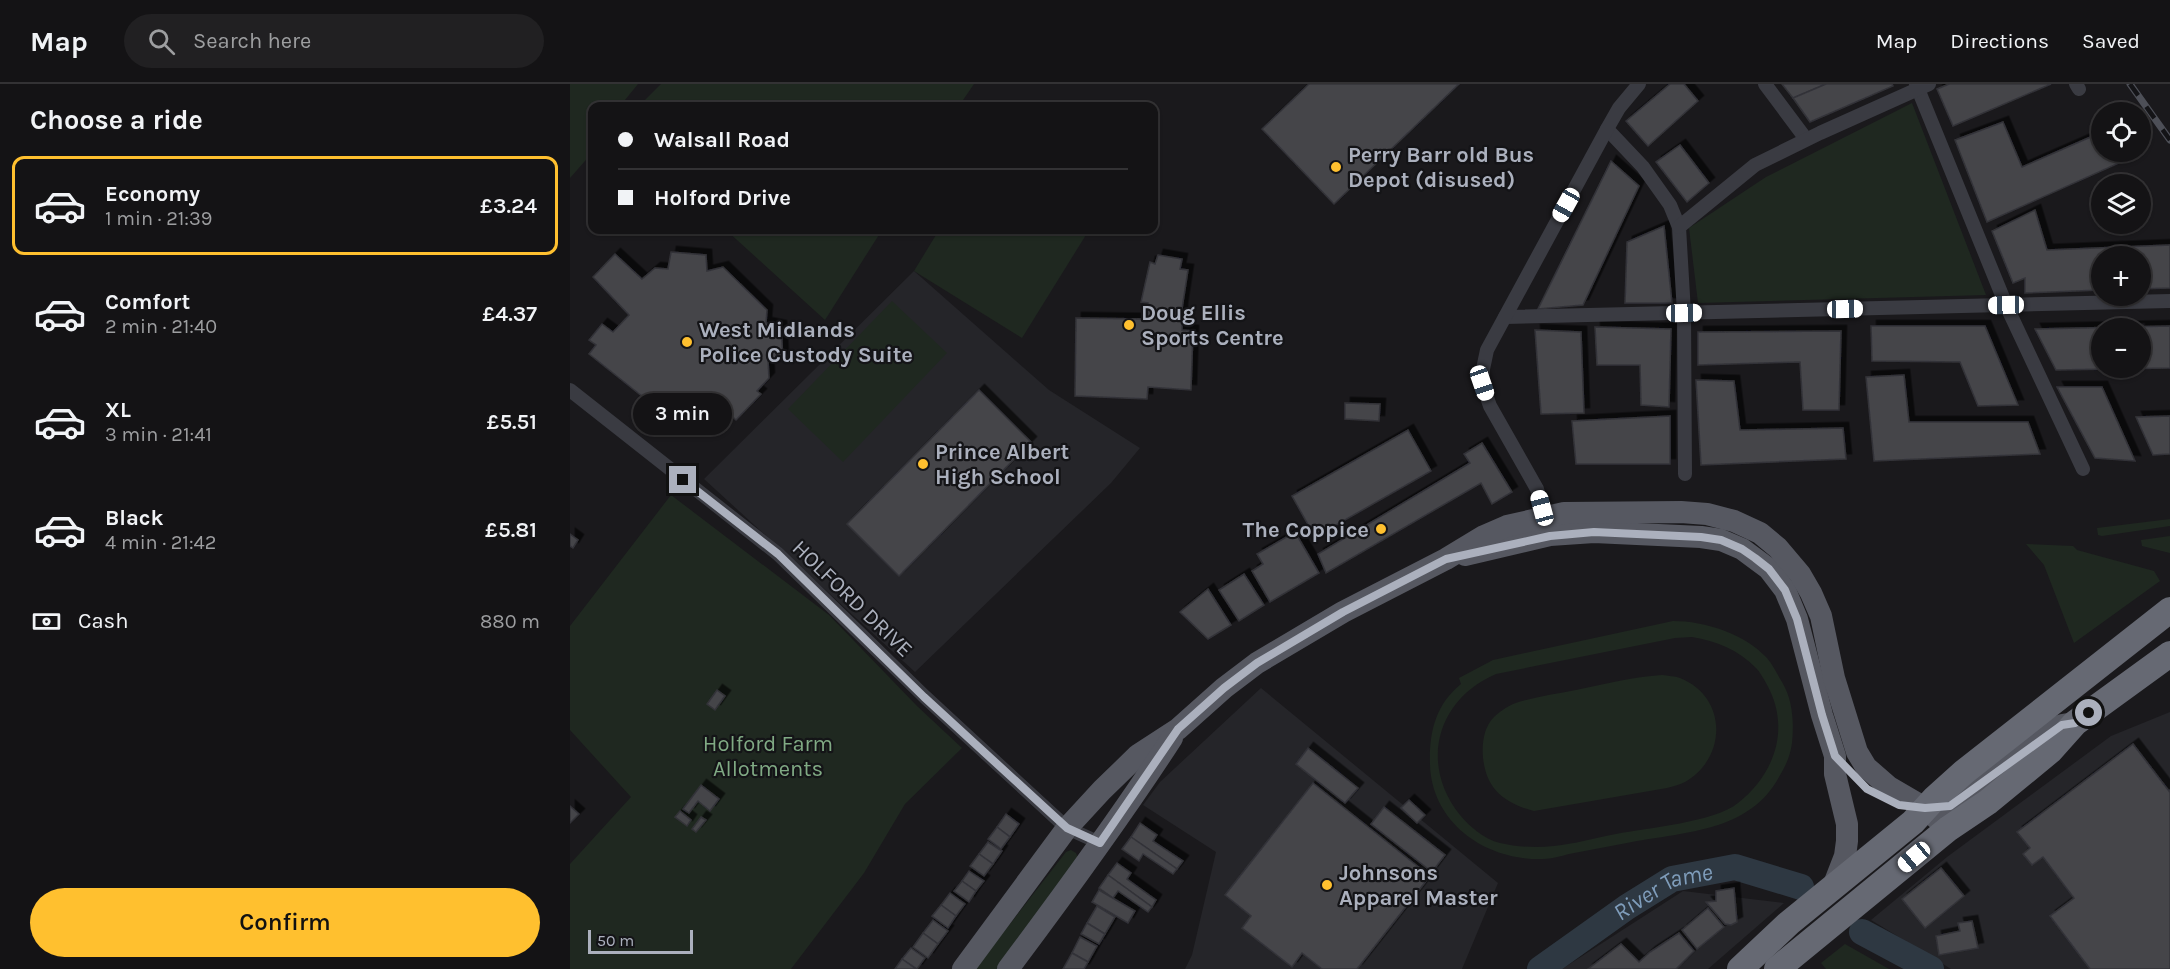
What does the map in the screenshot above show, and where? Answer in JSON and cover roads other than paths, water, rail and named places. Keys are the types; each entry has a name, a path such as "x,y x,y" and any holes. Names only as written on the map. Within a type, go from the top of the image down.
{"highway":[{"path":"1740,969 1789,923 1913,822 1920,804 2170,610"},
{"path":"1777,969 1948,829 1988,802 2050,752 2075,723 2170,654"}],"main road":[{"path":"1547,526 1564,513 1681,512 1707,514 1734,521 1760,533 1785,554 1811,593 1821,616 1834,678 1857,752 1866,767 1889,787 1920,804 1948,829"},
{"path":"963,969 1067,828 1138,755 1178,729 1224,688 1283,646 1494,531 1547,526 1594,532 1721,540 1742,549 1769,569 1785,590 1797,619 1835,756 1835,774 1847,824 1847,841 1845,856 1833,887"},
{"path":"1835,756 1867,789 1880,797 1899,805 1950,806 2062,725 2075,723"},
{"path":"1008,969 1100,843 1178,729"}],"street":[{"path":"1547,526 1537,489 1490,406 1482,383 1483,369 1487,350 1607,129 1619,108 1639,84"},
{"path":"1765,84 1806,140"},
{"path":"1679,227 1755,165 1921,86 2006,305 2083,469"},
{"path":"1607,129 1643,167 1670,206 1679,227 1684,313 1685,474"},
{"path":"1505,317 2170,301"},
{"name":"HOLFORD DRIVE","path":"570,390 778,554 924,697 1067,828 1100,843"}],"waterway":[{"name":"River Tame","path":"1540,969 1627,907 1672,879 1735,867 1801,887"},
{"name":"River Tame","path":"1862,932 1931,969"}],"railway":[{"path":"2130,84 2170,140"}],"place":[{"name":"Perry Barr old Bus Depot (disused)","path":"1336,167"},
{"name":"Doug Ellis Sports Centre","path":"1129,325"},
{"name":"West Midlands Police Custody Suite","path":"687,342"},
{"name":"Prince Albert High School","path":"923,464"},
{"name":"The Coppice","path":"1381,529"},
{"name":"Johnsons Apparel Master","path":"1327,885"}],"park label":[{"name":"Holford Farm Allotments","path":"768,756"}]}
